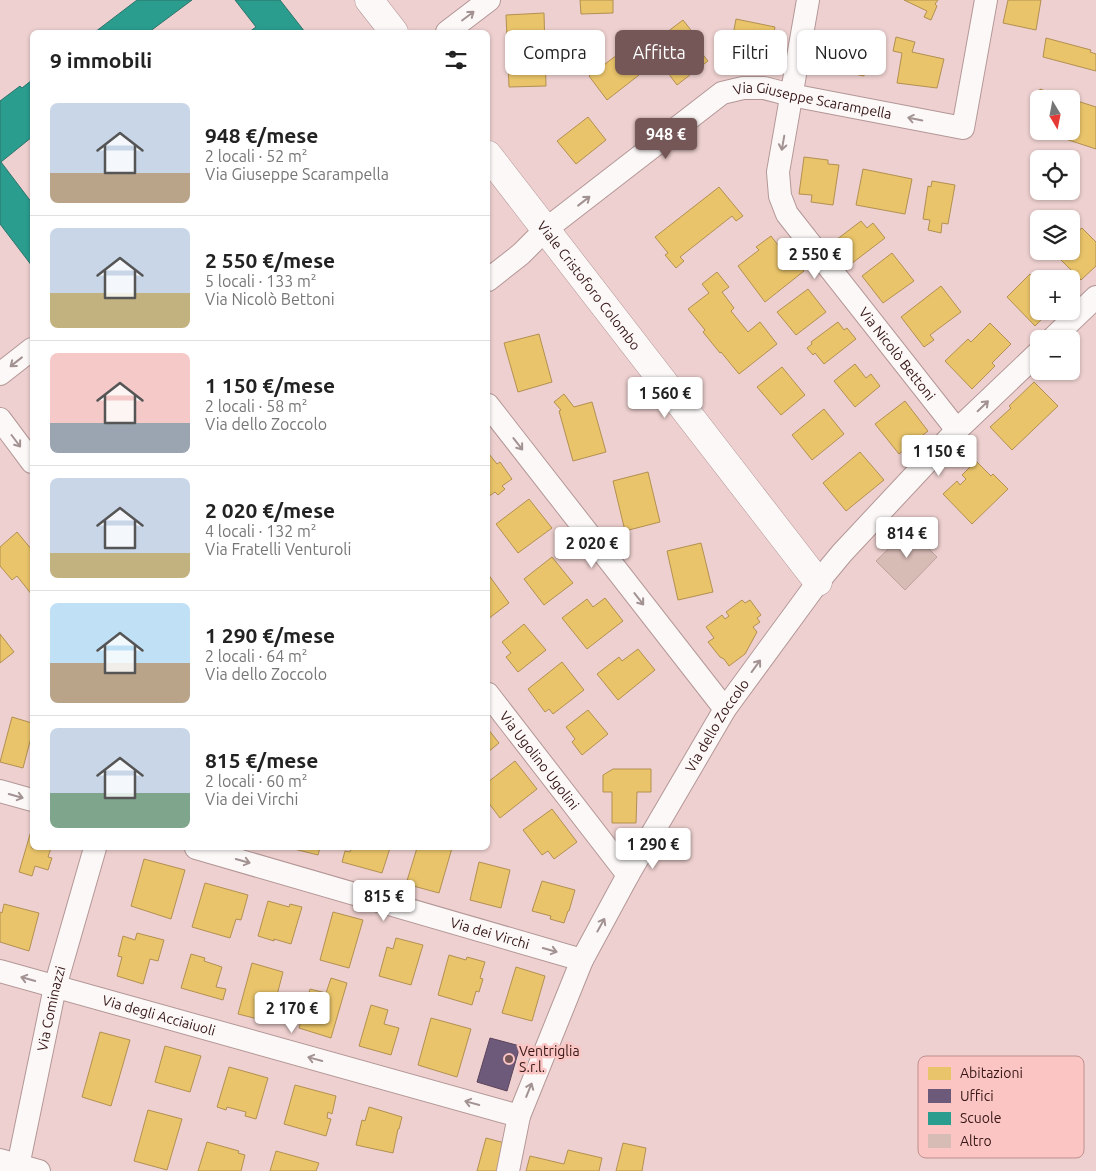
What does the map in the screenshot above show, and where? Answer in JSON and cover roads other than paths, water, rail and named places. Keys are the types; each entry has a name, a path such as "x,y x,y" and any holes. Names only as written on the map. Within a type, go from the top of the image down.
{"street":[{"path":"369,0 392,30"},
{"path":"450,30 489,0"},
{"name":"Via Nicolò Bettoni","path":"808,0 778,172 780,196 787,214 957,430"},
{"name":"Via Giuseppe Scarampella","path":"490,278 521,254 545,230 722,93 743,88 764,88 791,95 963,128 986,0"},
{"name":"Viale Cristoforo Colombo","path":"490,158 818,582"},
{"path":"1061,330 1096,297"},
{"path":"0,374 30,351"},
{"name":"Via dello Zoccolo","path":"508,1171 519,1116 582,960 628,875 725,709 818,582 842,553 957,430 1030,361"},
{"path":"490,408 725,709"},
{"path":"0,420 30,459"},
{"name":"Via Ugolino Ugolini","path":"490,697 628,875"},
{"path":"0,791 30,799"},
{"name":"Via Cominazzi","path":"19,1167 55,987 94,850"},
{"name":"Via dei Virchi","path":"203,850 582,960"},
{"name":"Via degli Acciaiuoli","path":"0,971 519,1116"}],"place":[{"name":"Ventriglia S.r.l.","path":"509,1059"}]}
